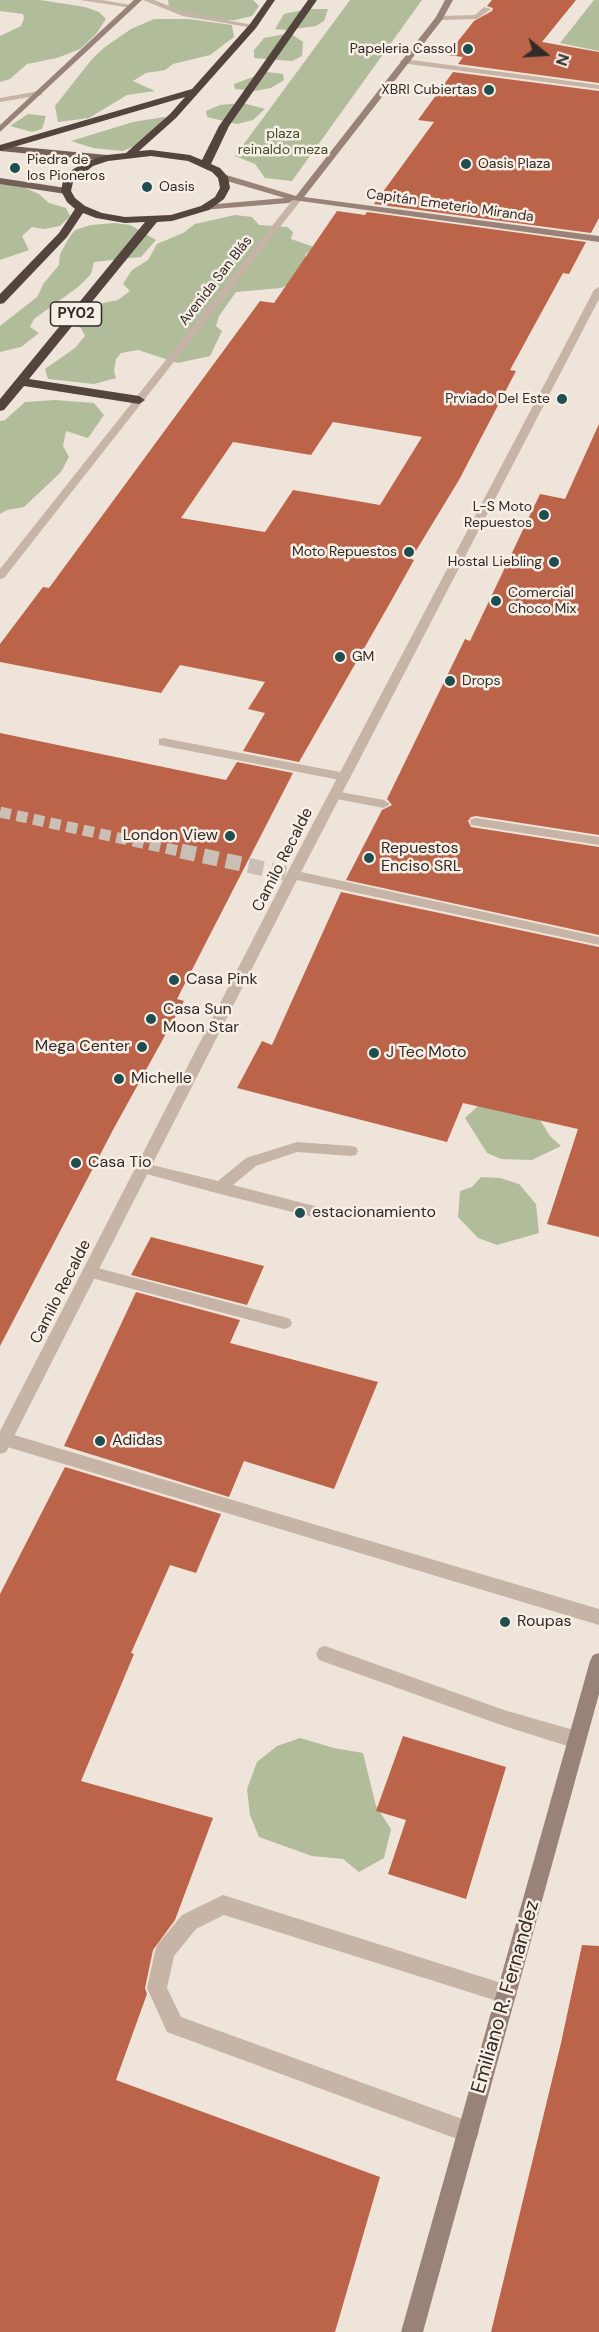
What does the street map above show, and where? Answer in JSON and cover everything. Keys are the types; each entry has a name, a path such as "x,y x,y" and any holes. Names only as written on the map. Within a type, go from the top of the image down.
{"highway":[{"path":"130,154 173,116 252,26 270,0"},
{"path":"206,163 224,126 313,0"},
{"path":"0,148 195,91"},
{"path":"130,154 171,154 206,163 223,177 225,188 219,199 205,208 172,218 116,219 81,208 71,200 66,191 68,181 76,172 89,164 107,158 130,154"},
{"path":"0,301 42,254 63,235 81,208"},
{"name":"PY02","path":"0,407 152,220"},
{"path":"22,382 139,400"}],"main road":[{"path":"0,148 107,158"},
{"path":"0,181 66,191"}],"street":[{"path":"84,0 135,3"},
{"path":"147,0 180,13 252,26"},
{"path":"158,0 166,7"},
{"name":"Avenida San Blás","path":"0,576 440,18 449,0"},
{"path":"0,130 135,3"},
{"path":"440,18 477,17 487,9"},
{"path":"404,61 599,87"},
{"path":"0,100 39,93"},
{"name":"Capitán Emeterio Miranda","path":"223,177 298,199 599,239"},
{"name":"Capitán Emeterio Miranda","path":"205,208 298,199"},
{"name":"Camilo Recalde","path":"2,1443 293,875 599,290"},
{"path":"163,742 345,777"},
{"path":"335,795 384,804"},
{"path":"476,822 599,842"},
{"path":"293,875 599,941"},
{"path":"220,1188 251,1162 297,1147 351,1151"},
{"path":"144,1168 321,1213"},
{"path":"90,1272 284,1323"},
{"path":"2,1443 599,1617"},
{"path":"326,1654 504,1718 577,1740"},
{"name":"Emiliano R. Fernandez","path":"412,2332 599,1661"},
{"path":"468,2132 174,2025 157,1989 165,1952 189,1922 223,1905 507,1994"}],"green space":[{"path":"0,0 40,0 85,7 99,12 106,19 96,34 80,49 57,58 27,64 10,79 0,82 0,36 21,26 24,18 23,14 0,11"},
{"path":"168,0 253,0 259,6 252,16 235,20 207,20 182,16 169,8"},
{"name":"plaza reinaldo meza","path":"350,0 422,0 292,181 265,178 255,164 235,156"},
{"path":"594,0 599,0 599,51 560,43"},
{"path":"307,9 328,9 324,21 316,26 287,30 275,29 284,14"},
{"path":"154,19 188,19 232,25 234,37 210,55 173,64 165,70 146,73 133,81 155,91 127,95 89,118 58,122 55,106 92,59 131,29"},
{"path":"290,33 303,42 302,56 292,61 254,58 254,50 264,38"},
{"path":"266,72 283,74 284,80 271,88 254,91 235,89 234,84"},
{"path":"243,103 265,109 253,120 237,124 207,117 206,111 220,105"},
{"path":"28,114 46,116 42,129 32,132 10,126"},
{"path":"164,117 169,120 137,145 123,151 93,148 71,141 133,122"},
{"path":"0,182 23,187 39,194 49,203 66,208 70,216 60,226 44,229 32,227 22,236 29,250 0,260"},
{"path":"235,215 252,217 259,225 287,227 293,232 291,239 314,247 305,255 308,264 293,282 281,288 236,292 219,316 216,326 222,331 210,356 178,363 138,350 121,353 116,359 114,371 116,378 94,384 48,379 45,369 75,348 85,336 81,328 64,321 74,309 118,300 130,291 123,284 132,270 148,260 157,244 183,233 195,224"},
{"path":"115,223 130,225 156,240 141,257 94,262 91,274 78,287 34,319 30,327 39,333 21,347 0,352 0,326 37,297 44,283 59,265 60,254 75,230 91,225"},
{"path":"55,400 94,403 104,415 88,438 66,431 63,446 69,457 61,472 24,507 7,510 0,514 0,421 5,420 25,402"},
{"path":"478,1106 540,1120 550,1136 561,1146 532,1160 501,1159 487,1153 465,1118"},
{"path":"481,1177 500,1178 519,1184 536,1204 539,1233 497,1245 478,1238 458,1217 460,1191 472,1187"},
{"path":"300,1738 334,1748 363,1753 376,1806 391,1829 384,1858 359,1872 343,1859 312,1856 259,1837 250,1815 247,1789 257,1762 277,1746"}],"building":[{"path":"492,0 576,0 542,42 599,52 599,83 458,64 463,57 447,55 474,21 492,11 493,8 487,6"},
{"path":"453,72 599,91 599,218 591,233 374,204 434,122 418,120"},
{"path":"337,211 365,215 367,212 586,242 569,274 563,273 510,370 516,371 459,480 411,559 414,560 299,762 243,751 265,713 248,709 265,682 180,665 161,693 0,662 0,644 43,587 49,588 260,301 274,303","holes":["333,422 422,437 380,505 293,490 265,532 181,518 233,442 311,455"]},
{"path":"599,424 599,835 476,816 471,817 468,821 471,827 599,847 599,935 346,880 382,810 392,805 387,799 465,639 470,641 540,494 565,499"},
{"path":"0,733 226,780 237,762 293,773 177,999 184,1001 114,1128 0,1346"},
{"path":"341,892 599,947 599,1237 547,1224 578,1129 463,1103 447,1142 237,1088 262,1041 272,1045"},
{"path":"151,1237 264,1266 247,1305 131,1275"},
{"path":"136,1292 240,1320 230,1343 378,1382 334,1489 244,1461 229,1497 64,1446"},
{"path":"65,1467 221,1514 196,1573 170,1565 131,1653 134,1654 81,1781 213,1818 175,1920 153,1950 145,1988 147,1994 116,2080 380,2177 335,2332 0,2332 0,1594"},
{"path":"403,1736 506,1767 466,1899 388,1874 406,1820 376,1811"},
{"path":"582,1945 599,1946 599,2332 491,2332 561,2043"}],"tunnel":[{"path":"0,812 188,853"},
{"path":"181,851 293,875"}],"place":[{"name":"Papeleria Cassol","path":"468,49"},
{"name":"XBRI Cubiertas","path":"489,90"},
{"name":"Oasis Plaza","path":"466,164"},
{"name":"Piedra de los Pioneros","path":"15,168"},
{"name":"Oasis","path":"147,187"},
{"name":"Prviado Del Este","path":"562,399"},
{"name":"L-S Moto Repuestos","path":"544,515"},
{"name":"Moto Repuestos","path":"409,552"},
{"name":"Hostal Liebling","path":"554,562"},
{"name":"Comercial Choco Mix","path":"496,601"},
{"name":"GM","path":"340,657"},
{"name":"Drops","path":"450,681"},
{"name":"London View","path":"230,836"},
{"name":"Repuestos Enciso SRL","path":"369,858"},
{"name":"Casa Pink","path":"174,980"},
{"name":"Casa Sun Moon Star","path":"151,1019"},
{"name":"Mega Center","path":"142,1047"},
{"name":"J Tec Moto","path":"374,1053"},
{"name":"Michelle","path":"119,1079"},
{"name":"Casa Tio","path":"76,1163"},
{"name":"estacionamiento","path":"300,1213"},
{"name":"Adidas","path":"100,1441"},
{"name":"Roupas","path":"505,1622"}]}
